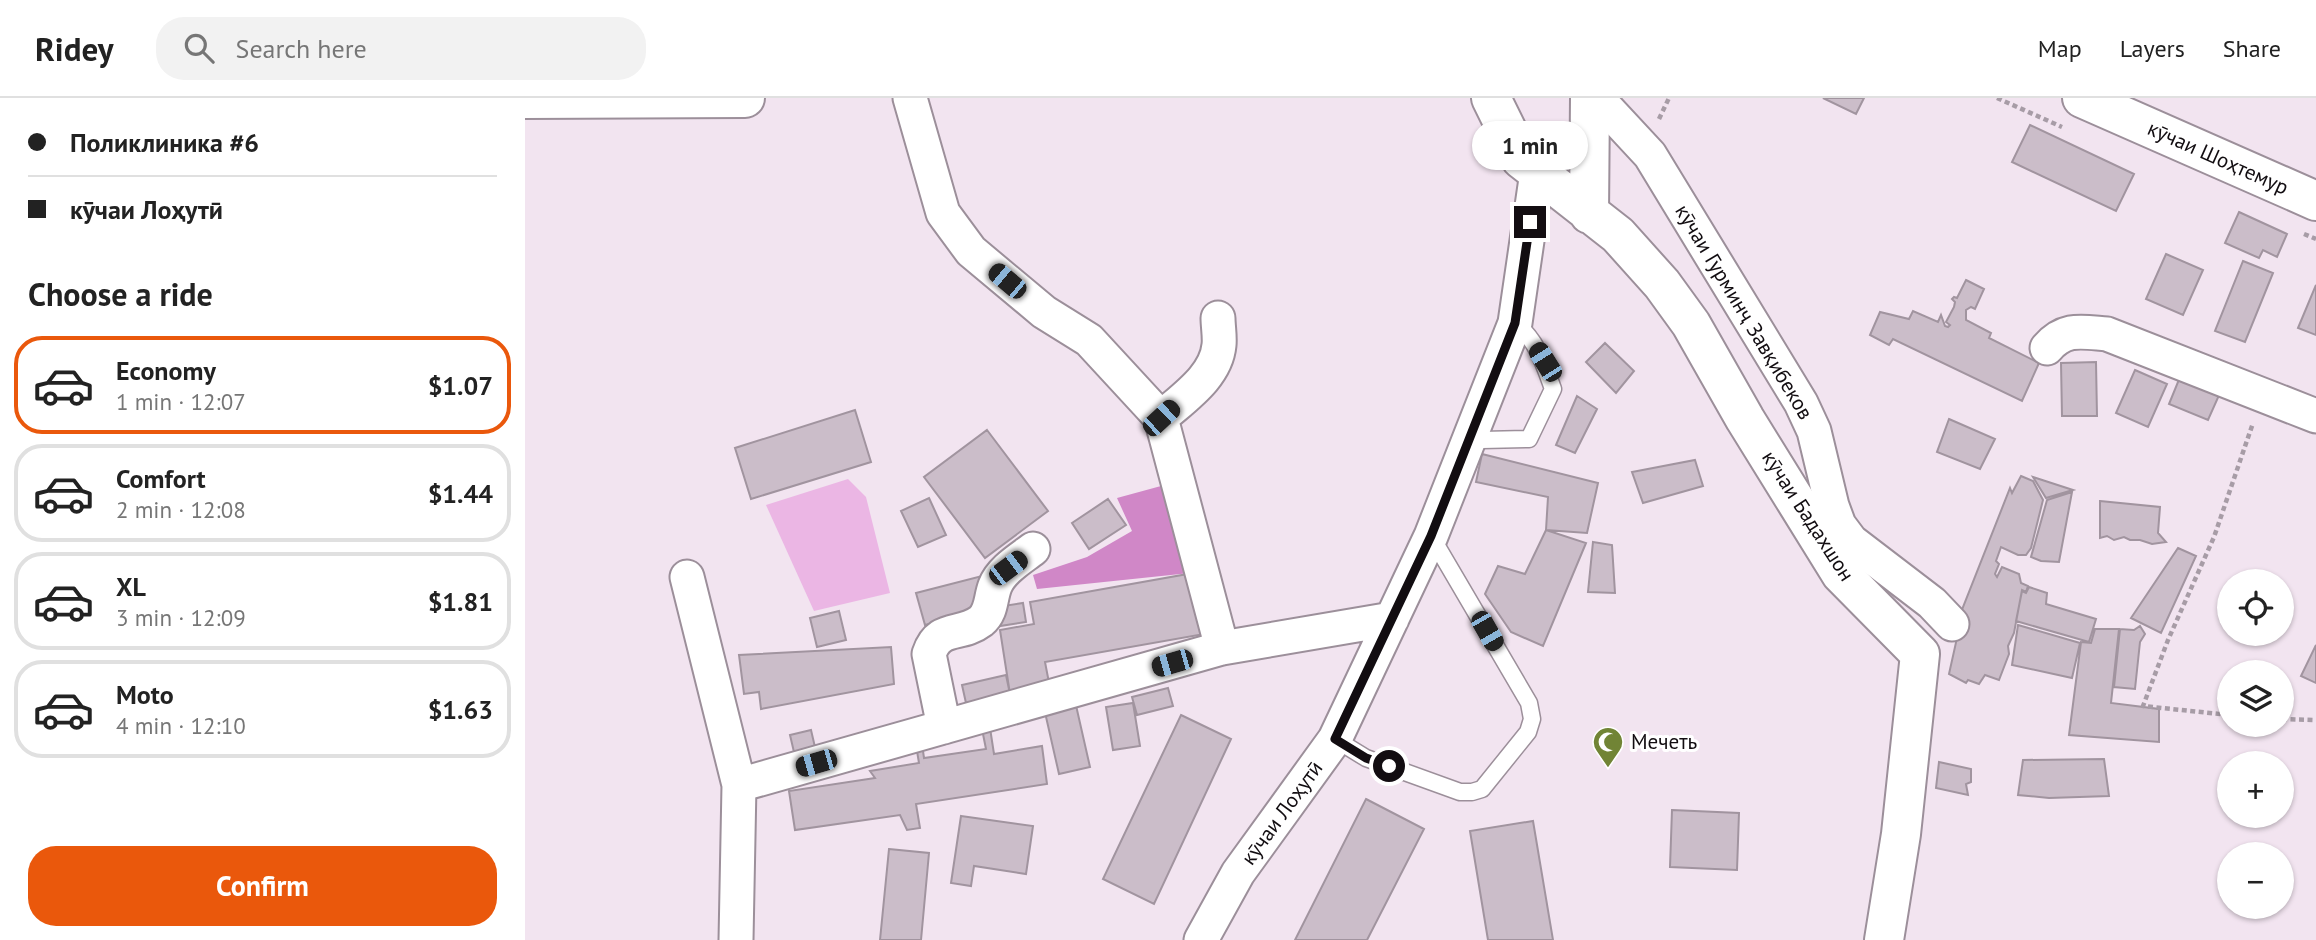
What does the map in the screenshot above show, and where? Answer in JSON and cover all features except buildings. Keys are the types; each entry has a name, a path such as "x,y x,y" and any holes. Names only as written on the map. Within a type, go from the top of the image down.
{"main road":[{"path":"525,99 745,98"},
{"name":"кӯчаи Бадахшон","path":"1492,98 1521,159 1604,225 1662,284 1691,324 1745,419 1841,574 1920,654 1901,834 1884,940"},
{"path":"1590,98 1604,225"},
{"name":"кӯчаи Шоҳтемур","path":"2082,98 2316,201"}],"street":[{"path":"910,98 943,214 971,250 1044,312 1089,340 1161,418 1222,648"},
{"name":"кӯчаи Гурминҷ Завқибеков","path":"1597,98 1650,156 1801,403 1814,431 1839,525 1851,541 1932,603 1952,624"},
{"name":"кӯчаи Лоҳутӣ","path":"1201,940 1238,873 1335,739 1431,536 1515,323 1537,172"},
{"path":"1161,418 1208,374 1215,362 1219,346 1218,318"},
{"path":"2047,348 2057,337 2072,331 2107,334 2316,416"},
{"path":"944,727 929,654 932,643 940,635 980,622 991,605 999,578 1034,549"},
{"path":"687,577 739,785 736,940"},
{"path":"739,785 1222,648 1392,618"}],"lane":[{"path":"1471,437 1482,440 1529,439 1553,388 1545,362 1527,332 1515,323"},
{"path":"1335,739 1366,758 1460,792 1472,792 1482,789 1528,732 1532,719 1529,703 1431,536"}],"path":[{"path":"2217,715 2143,706 2168,640 2214,537 2263,394"},
{"path":"2294,719 2316,720"}],"shaded area":[{"path":"848,479 866,497 890,593 814,611 766,505"},
{"path":"1161,486 1190,573 1037,589 1033,575 1087,557 1132,531 1117,498"}],"place":[{"name":"Мечеть","path":"1608,769"}],"route":[{"path":"1389,766 1366,758 1335,739 1431,536 1515,323 1530,222"}]}
